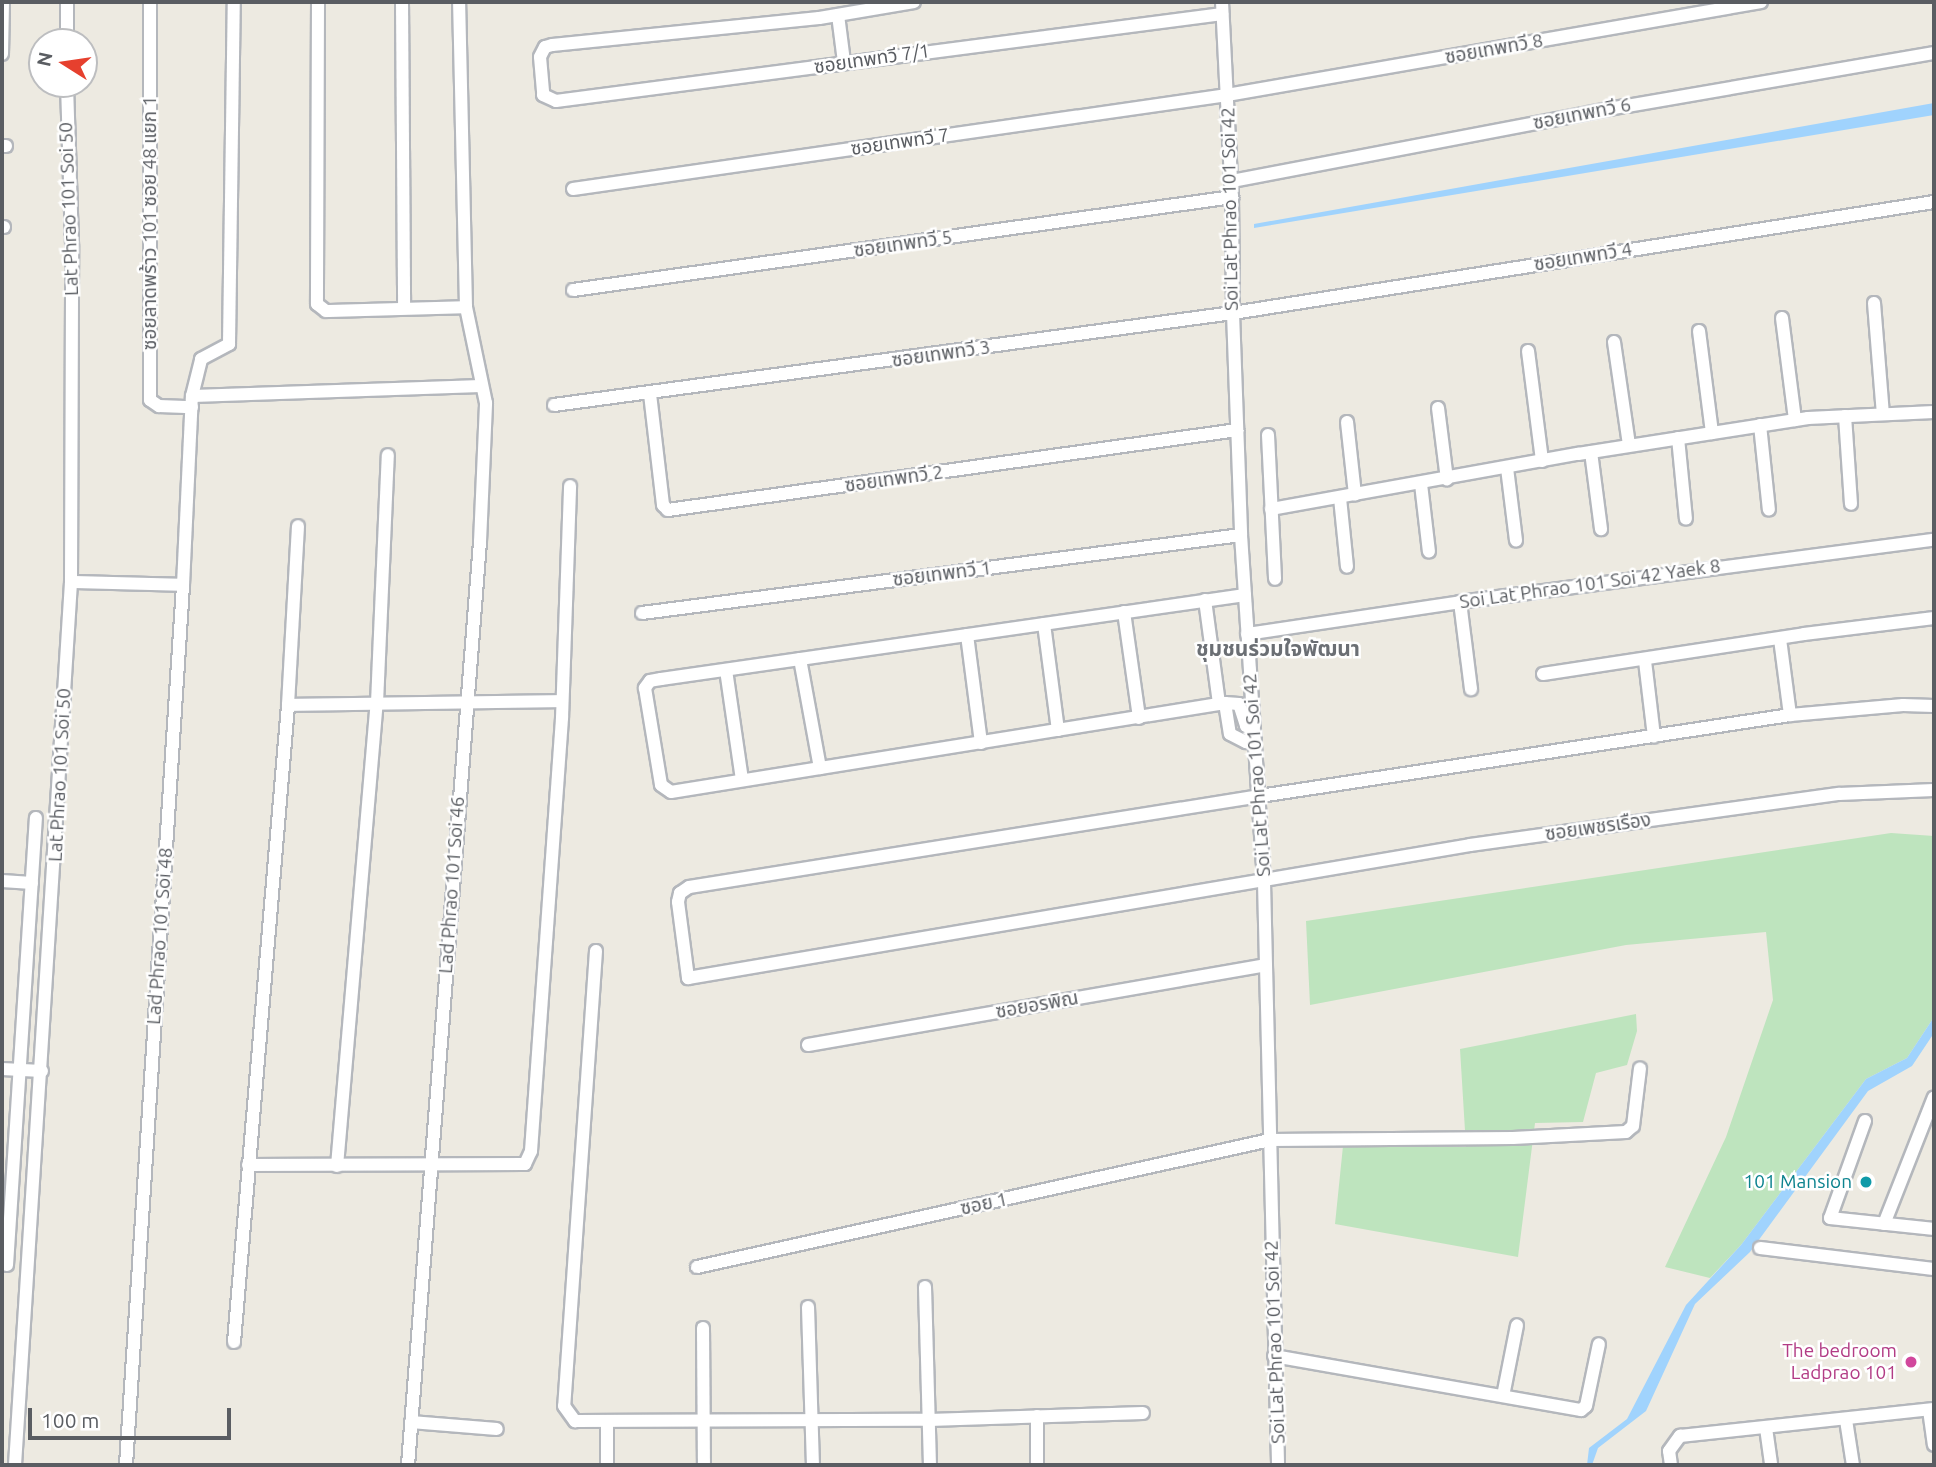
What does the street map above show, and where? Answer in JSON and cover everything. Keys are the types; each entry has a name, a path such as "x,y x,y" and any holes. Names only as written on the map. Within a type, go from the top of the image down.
{"street":[{"path":"2,54 3,2"},
{"path":"67,2 67,28"},
{"name":"ซอยลาดพร้าว 101 ซอย 48 แยก 1","path":"150,2 150,402 159,406 192,402"},
{"name":"Lad Phrao 101 Soi 48","path":"126,1465 183,585 192,402 201,359 226,348 230,336 234,2"},
{"path":"318,2 317,304 326,312 466,307"},
{"path":"402,2 404,308"},
{"name":"Lad Phrao 101 Soi 46","path":"408,1465 480,542 486,403 466,307 459,2"},
{"path":"844,62 838,15 914,2"},
{"name":"ซอยเทพทวี 8","path":"1227,95 1734,4 1761,2"},
{"name":"ซอยเทพทวี 7/1","path":"838,15 552,45 545,47 540,57 543,95 556,101 1222,8"},
{"name":"Soi Lat Phrao 101 Soi 42","path":"1222,8 1232,197 1241,535 1264,882 1278,1465"},
{"name":"ซอยเทพทวี 6","path":"1231,181 1614,108 1934,53"},
{"name":"ซอยเทพทวี 7","path":"573,189 1227,95"},
{"name":"Lat Phrao 101 Soi 50","path":"15,1465 43,1071 71,582 72,244 67,98"},
{"name":"ซอยเทพทวี 5","path":"573,290 1232,197"},
{"name":"ซอยเทพทวี 4","path":"1233,313 1934,202"},
{"path":"1874,303 1883,414"},
{"name":"ซอยเทพทวี 3","path":"554,405 1233,313"},
{"path":"1782,318 1795,420"},
{"path":"1699,331 1712,433"},
{"path":"1614,342 1629,445"},
{"path":"1528,351 1542,461"},
{"path":"192,402 482,386"},
{"name":"ซอยเทพทวี 2","path":"650,394 663,505 668,510 1237,430"},
{"path":"1438,408 1447,479"},
{"path":"1271,509 1629,445 1795,420 1934,412 1934,419"},
{"path":"1845,416 1851,504"},
{"path":"1347,422 1355,495"},
{"path":"1760,425 1769,510"},
{"path":"1268,435 1275,579"},
{"path":"1678,438 1686,519"},
{"path":"1591,452 1601,529"},
{"path":"337,1166 377,703 388,455"},
{"path":"1507,468 1516,540"},
{"path":"1421,484 1429,552"},
{"path":"248,1165 525,1164 531,1151 562,701 570,486"},
{"path":"1340,498 1347,567"},
{"path":"234,1342 288,705 298,526"},
{"name":"ซอยเทพทวี 1","path":"642,613 1241,535"},
{"name":"Soi Lat Phrao 101 Soi 42 Yaek 8","path":"1247,634 1460,601 1934,540"},
{"path":"71,582 183,585"},
{"path":"1245,595 661,679 646,684 661,785 671,792 1222,704 1239,704 1244,724 1255,732"},
{"path":"1205,600 1222,704"},
{"path":"1460,601 1471,689"},
{"path":"1124,612 1139,718"},
{"path":"1544,674 1934,618"},
{"path":"1044,624 1058,730"},
{"path":"967,635 981,743"},
{"path":"1780,639 1790,715"},
{"path":"800,659 820,768"},
{"path":"1645,661 1654,736"},
{"path":"726,670 743,780"},
{"path":"288,705 562,701"},
{"path":"1260,796 1790,715 1903,705 1934,706"},
{"name":"ซอยเพชรเรือง","path":"1260,796 689,887 680,893 678,902 688,978 1470,845 1839,794 1934,790"},
{"path":"7,1265 36,818"},
{"path":"2,881 32,883"},
{"path":"596,951 564,1406 575,1421 812,1418 929,1420 1143,1413"},
{"name":"ซอยอรพิณ","path":"808,1045 1265,965"},
{"name":"ซอย 1","path":"697,1267 1270,1140 1513,1138 1626,1132 1633,1126 1640,1068"},
{"path":"2,1069 43,1071"},
{"path":"1884,1224 1934,1097"},
{"path":"1865,1121 1830,1218 1934,1229"},
{"path":"1760,1248 1934,1269"},
{"path":"925,1287 930,1465"},
{"path":"808,1307 813,1465"},
{"path":"1503,1396 1517,1325"},
{"path":"703,1328 704,1465"},
{"path":"1274,1356 1583,1409 1599,1344"},
{"path":"1671,1465 1669,1451 1680,1436 1932,1409 1934,1445"},
{"path":"1037,1416 1038,1465"},
{"path":"1846,1420 1853,1465"},
{"path":"411,1422 497,1429"},
{"path":"607,1422 607,1465"},
{"path":"1766,1428 1771,1465"}],"green space":[{"path":"1891,833 1934,836 1934,1017 1907,1058 1866,1079 1741,1245 1710,1278 1665,1267 1726,1137 1773,1000 1766,932 1626,945 1310,1005 1306,921"},
{"path":"1636,1014 1637,1031 1627,1065 1596,1073 1583,1122 1535,1123 1518,1257 1335,1224 1343,1146 1466,1147 1460,1049"}],"water":[{"path":"1934,103 1934,115 1254,228 1254,224"},
{"path":"1934,1017 1934,1033 1912,1066 1868,1091 1750,1252 1695,1304 1646,1411 1598,1448 1592,1465 1587,1465 1589,1448 1627,1419 1686,1305 1741,1245 1866,1079 1907,1058"}],"place":[{"name":"101 Mansion","path":"1866,1182"},
{"name":"The bedroom Ladprao 101","path":"1911,1362"}],"district":[{"name":"ชุมชนร่วมใจพัฒนา","path":"1278,648"}]}
